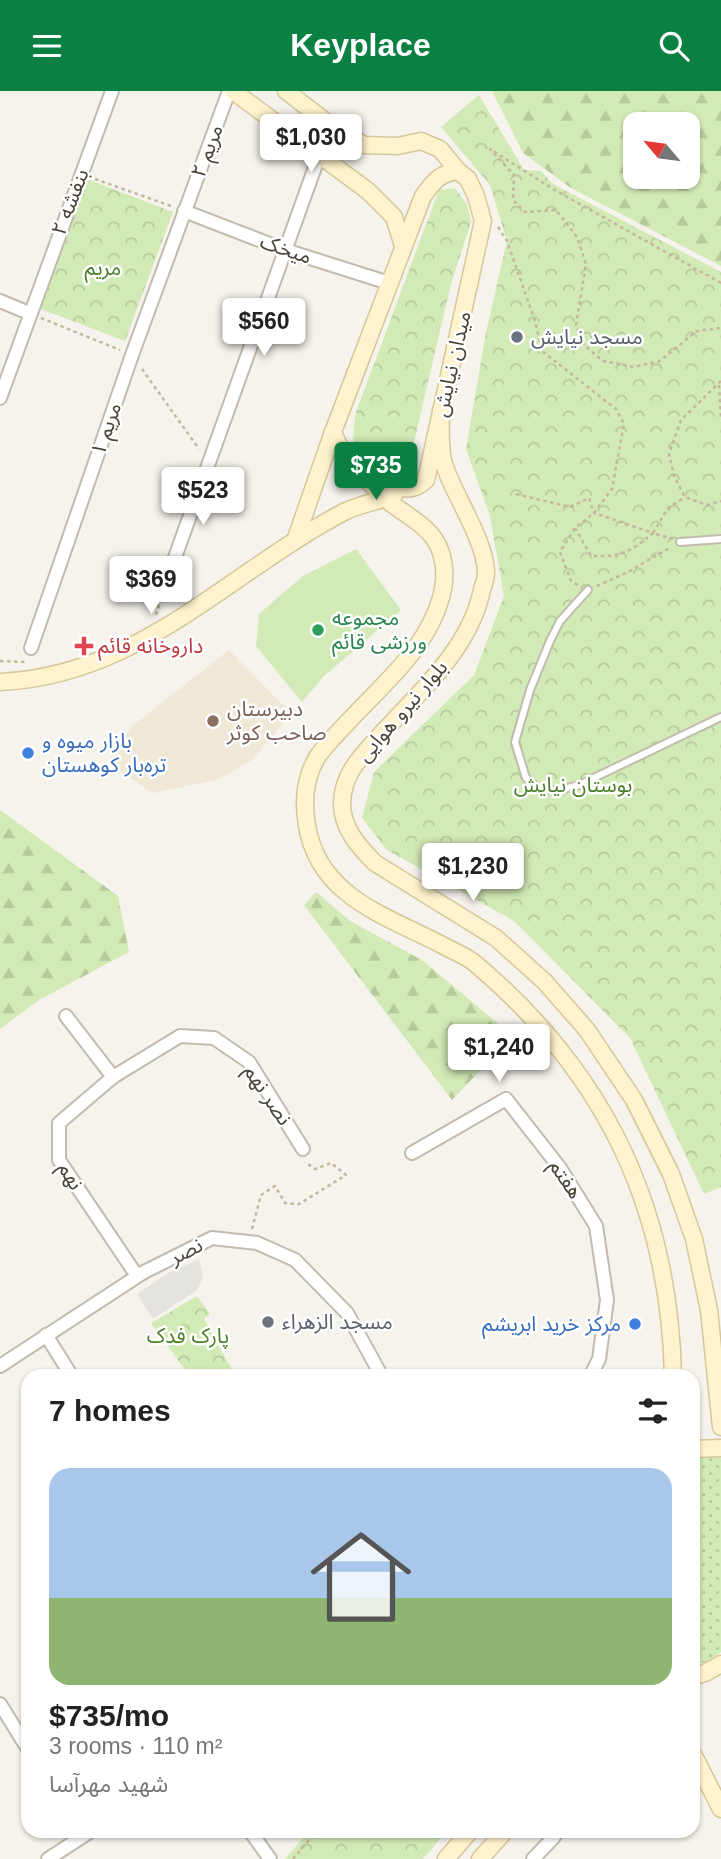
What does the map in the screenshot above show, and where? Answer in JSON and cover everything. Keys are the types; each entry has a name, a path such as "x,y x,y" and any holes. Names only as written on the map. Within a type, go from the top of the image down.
{"main road":[{"path":"231,91 368,191 394,218 403,246"},
{"name":"میدان نیایش","path":"286,91 329,124 364,145 398,146 421,141 440,149 468,179 476,196 483,221 426,480 417,488 407,489"},
{"path":"295,541 333,432 423,195 443,173 458,171"},
{"name":"بلوار نیرو هوایی","path":"441,410 443,461 477,535 486,573 476,614 458,648 350,771 342,804 347,827 359,848 375,863 496,938 544,981 587,1030 634,1100 671,1174 694,1239 709,1310 721,1427"},
{"path":"333,432 342,454 355,471 367,480 407,489"},
{"name":"بلوار نیرو هوایی","path":"367,480 385,499 435,539 443,557 443,585 432,621 421,640 316,759 304,802 311,846 324,870 341,889 368,907 476,963 546,1031 579,1076 610,1121 635,1176 654,1229 665,1282 672,1334 673,1369"},
{"path":"0,682 69,671 114,655 150,637 345,511 407,489"},
{"path":"700,1448 721,1448"},
{"path":"700,1675 721,1664"},
{"path":"700,1768 721,1809"},
{"path":"446,1859 464,1838"},
{"path":"480,1859 499,1838"}],"street":[{"name":"بنفشه ۲","path":"0,398 112,91"},
{"name":"مریم ۲","path":"184,211 231,91"},
{"path":"164,588 318,156"},
{"name":"میخک","path":"184,211 285,250 389,283"},
{"name":"مریم ۱","path":"31,648 184,211"},
{"path":"0,301 29,313"},
{"path":"66,1016 113,1077"},
{"name":"نصر نهم","path":"113,1077 180,1036 214,1038 250,1062 303,1149"},
{"name":"نهم","path":"113,1077 59,1123 59,1160 137,1276"},
{"name":"هفتم","path":"412,1153 506,1099 559,1168 596,1226 607,1300 599,1359 594,1369"},
{"name":"نصر","path":"0,1365 137,1276 212,1238 257,1243 295,1260 347,1314 378,1369"},
{"path":"46,1335 67,1369"},
{"path":"0,1704 21,1738"},
{"path":"48,1859 76,1838"},
{"path":"255,1838 270,1859"},
{"path":"533,1859 553,1838"}],"lane":[{"path":"680,542 721,539"},
{"path":"588,590 560,621 530,690 515,742 526,778 537,787 556,790 579,785 721,717"}],"path":[{"path":"721,283 682,263 489,149 514,175 513,200 525,212 556,210 577,237 586,264 576,325 584,345 603,361 634,367 660,361 697,331 721,328"},
{"path":"81,174 184,211"},
{"path":"492,218 507,241 535,321 542,351 615,409 624,424 612,489 594,513 575,528 560,552 571,581 588,590 628,572 680,542"},
{"path":"29,313 132,355 196,447 211,455"},
{"path":"720,383 721,418"},
{"path":"720,383 681,420 668,454 674,476 685,497 707,505 721,501"},
{"path":"516,494 570,507 589,498 594,513"},
{"path":"575,528 592,556 610,557 633,551 653,533 668,508 685,497"},
{"path":"594,513 680,542"},
{"path":"150,637 164,588"},
{"path":"0,661 26,662"},
{"path":"249,1242 261,1195 275,1186 285,1203 299,1204 346,1175 331,1163 315,1169 304,1161 303,1149"},
{"path":"293,1859 311,1838"}],"shaded area":[{"name":"دبيرستان صاحب كوثر","path":"229,650 292,714 252,760 217,780 153,793 107,763 131,727"},
{"path":"199,1259 203,1277 197,1290 153,1319 137,1294 170,1272"}],"green space":[{"path":"492,91 721,91 721,266 571,188 523,153"},
{"name":"بوستان نیایش","path":"479,95 524,170 541,171 553,184 721,272 721,1187 704,1194 630,1038 514,921 387,850 362,818 374,772 474,675 504,596 490,516 466,449 486,332 507,241 490,185 441,127"},
{"name":"مریم","path":"87,179 173,212 125,341 38,308"},
{"path":"455,188 467,205 471,222 451,284 406,476 378,468 361,459 354,442 356,412 439,190"},
{"name":"مجموعه ورزشی قائم","path":"356,549 401,610 324,676 302,702 256,646 259,614 303,576"},
{"path":"0,810 118,896 129,952 39,1000 0,1029"},
{"path":"316,892 350,921 422,960 513,1036 452,1100 304,905"},
{"name":"پارک فدک","path":"197,1296 210,1314 204,1319 232,1369 185,1369 151,1323"},
{"path":"721,1456 721,1652 700,1664 700,1457"},
{"path":"303,1838 441,1838 423,1859 285,1859"}],"place":[{"name":"مسجد نیایش","path":"517,337"},
{"name":"مجموعه ورزشی قائم","path":"318,630"},
{"name":"داروخانه قائم","path":"84,646"},
{"name":"دبيرستان صاحب كوثر","path":"213,721"},
{"name":"بازار میوه و تره‌بار کوهستان","path":"28,753"},
{"name":"مسجد الزهراء","path":"268,1322"},
{"name":"مرکز خرید ابریشم","path":"635,1324"}]}
